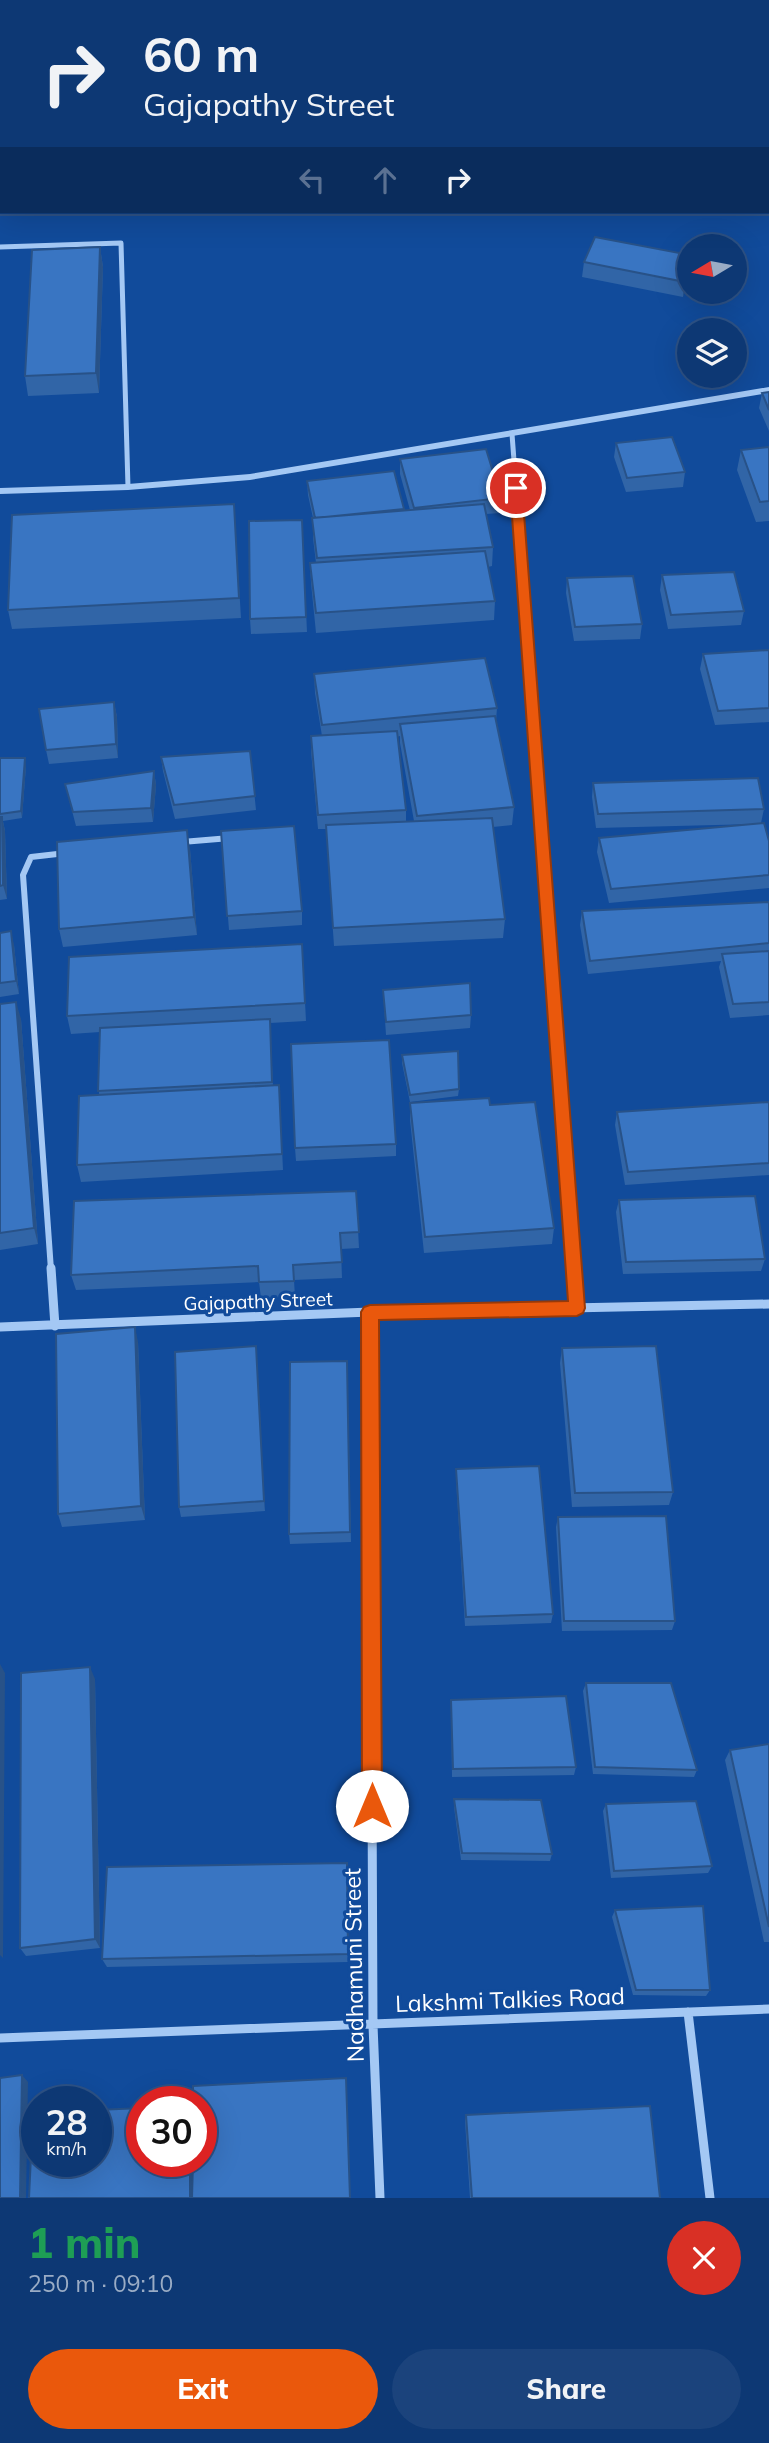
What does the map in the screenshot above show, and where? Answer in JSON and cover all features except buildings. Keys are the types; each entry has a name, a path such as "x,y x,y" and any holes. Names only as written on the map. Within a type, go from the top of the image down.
{"street":[{"path":"0,247 121,243 128,486"},
{"path":"0,491 128,486 250,477 769,390"},
{"path":"512,434 577,1308"},
{"path":"169,844 239,837"},
{"path":"55,1326 23,875 32,857 73,853"},
{"name":"Gajapathy Street","path":"0,1327 370,1312 769,1304"},
{"name":"Nadhamuni Street","path":"370,1312 373,2025 380,2198"},
{"name":"Lakshmi Talkies Road","path":"0,2038 769,2009"},
{"path":"688,2012 710,2198"}],"route":[{"path":"372,1806 370,1312 577,1308 516,488"}]}
